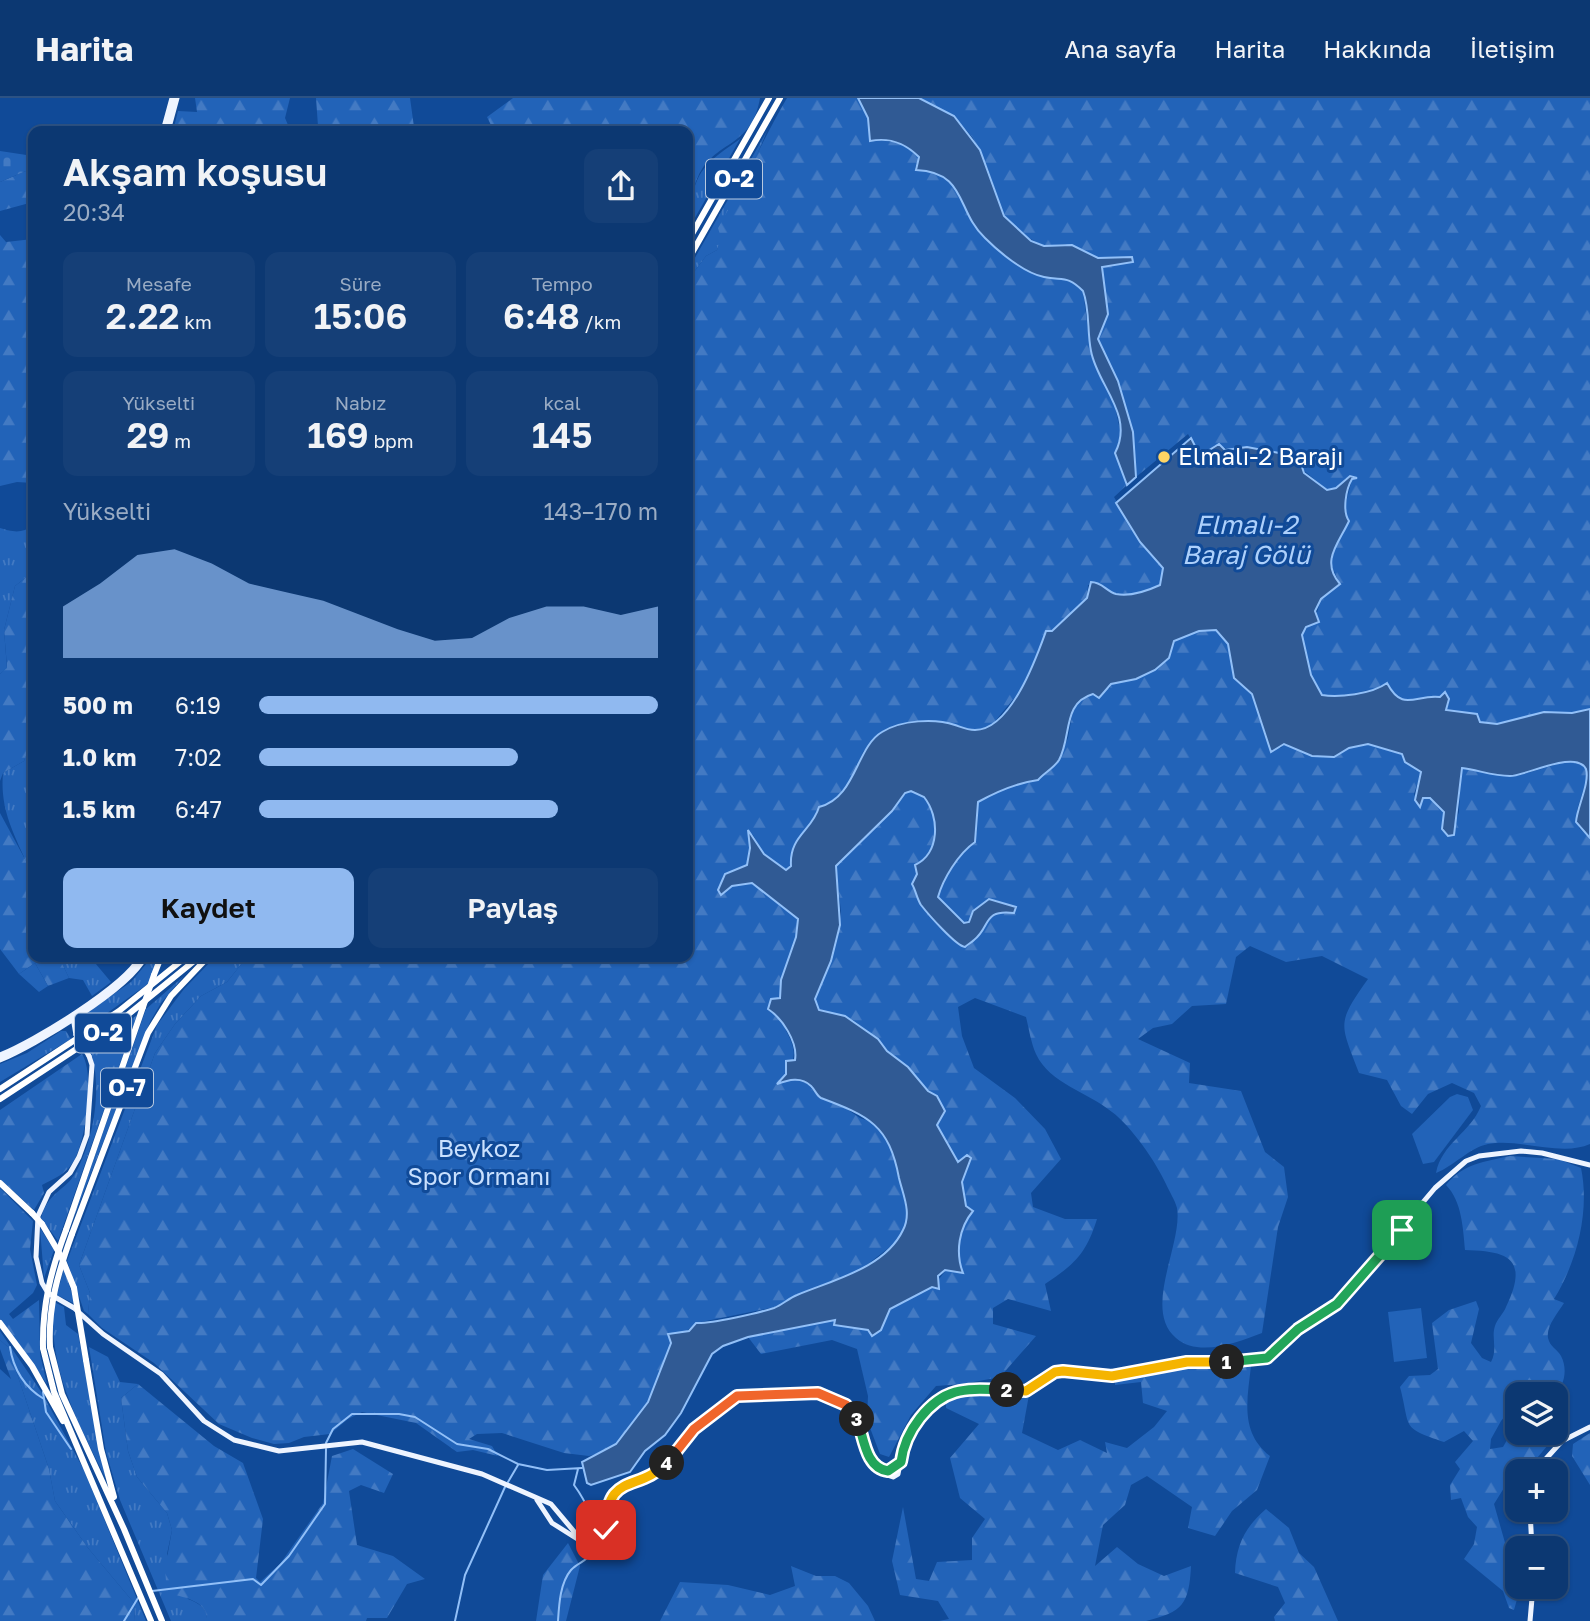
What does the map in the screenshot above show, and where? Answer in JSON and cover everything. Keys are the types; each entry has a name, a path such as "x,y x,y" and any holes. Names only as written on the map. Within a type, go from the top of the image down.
{"highway":[{"name":"O-2","path":"693,232 769,98"},
{"name":"O-2","path":"693,251 780,98"},
{"name":"O-7","path":"151,1621 54,1392 47,1348 52,1296 69,1232 159,962"},
{"name":"O-2","path":"0,1089 119,1011 180,962"},
{"name":"O-2","path":"0,1099 125,1017 193,962"},
{"name":"O-7","path":"69,1232 148,1033 170,996 203,962"},
{"name":"O-7","path":"0,1183 42,1224 61,1256 74,1288 100,1449 124,1529"},
{"name":"O-7","path":"0,1323 32,1366 83,1457"},
{"name":"O-7","path":"47,1348 62,1394 124,1529 162,1621"}],"main road":[{"path":"167,126 174,98"},
{"path":"10,1054 65,1020 125,977 138,962"},
{"path":"0,1058 58,1027 128,980 139,962"},
{"path":"76,1035 74,1023 78,1014"},
{"path":"65,1020 92,1065 87,1135 71,1173 50,1192 38,1216 36,1257 42,1283 48,1293 74,1308 103,1334 161,1374 204,1421 234,1440 279,1451 362,1442 482,1474 551,1504 563,1514 582,1541"},
{"path":"58,1027 68,1028 76,1035"},
{"path":"532,1495 542,1504 551,1523 592,1548 601,1546 611,1495 628,1482 662,1468 694,1429 737,1396 803,1392 835,1398 853,1412 864,1448 876,1465 888,1471 901,1462 903,1448 913,1426 934,1402 946,1393 962,1390 1026,1391 1055,1372 1063,1371 1112,1376 1187,1362 1267,1358 1298,1329 1337,1304 1435,1188 1466,1161 1479,1156 1521,1151 1542,1153 1590,1165"},
{"path":"1546,1459 1562,1441 1590,1427"},
{"path":"1530,1621 1532,1599"}],"green space":[{"path":"195,98 290,98 285,118 288,126 174,126 178,111 197,112"},
{"path":"316,98 410,98 414,126 318,126"},
{"path":"513,98 760,98 756,113 743,134 709,160 699,173 693,195 693,126 492,126 487,117"},
{"name":"Beykoz Spor Ormanı","path":"787,98 858,98 878,140 900,143 919,157 915,168 931,171 951,183 975,225 993,247 1038,275 1069,280 1083,291 1091,354 1113,397 1121,435 1115,453 1127,485 1114,497 1140,542 1163,568 1160,585 1127,595 1088,585 1087,598 1045,637 1020,691 991,726 974,731 952,724 921,721 882,732 863,752 849,784 832,801 818,810 812,823 798,839 791,855 791,866 786,870 764,854 753,835 748,832 750,848 747,865 723,876 720,887 752,883 798,919 795,942 781,987 778,1012 794,1055 789,1068 778,1083 793,1079 807,1083 819,1098 835,1101 860,1118 878,1124 895,1153 907,1213 905,1228 895,1243 855,1274 796,1295 775,1307 696,1323 672,1343 648,1401 616,1444 599,1453 589,1456 564,1453 502,1433 477,1434 469,1439 492,1446 498,1456 473,1450 457,1452 416,1423 362,1412 348,1419 330,1434 274,1444 252,1438 219,1424 154,1363 102,1328 88,1314 90,1293 79,1265 155,1053 175,1024 201,996 227,982 243,962 693,962 693,273 706,256 717,250 721,238 718,228"},
{"path":"919,98 1590,98 1590,709 1572,713 1544,712 1497,724 1480,722 1477,715 1446,710 1449,703 1442,696 1402,700 1380,688 1344,695 1322,695 1311,675 1302,635 1316,616 1321,599 1340,585 1331,564 1336,541 1347,527 1345,507 1352,479 1357,478 1346,478 1336,488 1327,490 1288,457 1247,447 1233,450 1215,445 1206,452 1197,450 1188,434 1136,477 1133,432 1118,381 1098,339 1108,314 1102,267 1133,262 1095,257 1065,244 1043,246 1017,231 1004,216 988,169 973,138 954,116"},
{"path":"767,131 717,250 706,256 693,273 693,261"},
{"path":"740,139 693,221 693,193 699,176 720,154"},
{"path":"0,151 28,155 28,170 0,182"},
{"path":"28,170 28,203 0,211 0,182"},
{"path":"0,235 6,242 28,240 28,483 0,486"},
{"path":"0,528 28,528 28,576 15,586 4,630 0,630"},
{"path":"28,576 28,750 24,761 3,773 0,781 0,674 7,667 4,630 15,586"},
{"path":"0,630 4,630 7,668 0,674"},
{"path":"1216,630 1228,644 1234,678 1252,694 1265,736 1281,748 1284,744 1312,756 1334,757 1349,748 1368,744 1402,754 1406,762 1421,772 1414,794 1420,807 1423,798 1431,798 1444,812 1443,822 1453,830 1459,812 1461,768 1517,776 1565,762 1580,763 1586,768 1587,778 1577,810 1579,828 1590,838 1590,1144 1566,1149 1514,1143 1488,1144 1474,1149 1436,1173 1444,1154 1470,1124 1481,1106 1474,1093 1452,1083 1428,1094 1412,1114 1401,1106 1387,1080 1359,1073 1348,1044 1344,1024 1346,1015 1368,979 1322,956 1286,962 1250,946 1236,957 1226,1004 1192,1006 1172,1024 1153,1028 1138,1039 1190,1063 1189,1083 1241,1091 1265,1152 1284,1167 1288,1197 1278,1227 1262,1333 1219,1346 1196,1347 1176,1338 1167,1326 1163,1311 1163,1294 1175,1239 1177,1208 1156,1165 1119,1118 1050,1073 1042,1064 1034,1050 1026,1017 975,998 958,1007 962,1036 974,1068 1015,1098 1045,1129 1061,1159 1031,1193 1033,1207 1065,1219 1097,1219 1084,1250 1045,1284 1051,1311 1008,1299 993,1308 993,1324 1036,1336 1000,1377 936,1386 911,1415 889,1457 880,1454 867,1420 868,1396 857,1349 832,1340 761,1354 748,1337 835,1320 846,1327 869,1330 871,1336 881,1330 890,1309 933,1287 946,1270 963,1272 959,1256 960,1240 964,1225 973,1211 966,1206 962,1182 966,1169 948,1150 938,1132 937,1097 928,1091 908,1067 887,1051 878,1039 853,1020 819,1010 815,999 837,939 841,912 836,866 892,811 905,793 921,794 930,806 935,832 933,844 912,884 929,912 943,926 969,943 976,939 986,919 1016,908 995,900 964,923 938,897 939,886 977,832 978,802 1007,788 1038,780 1057,764 1068,738 1074,705 1085,697 1110,688 1111,684 1136,679 1171,652 1174,641 1199,631"},
{"path":"28,750 28,871 3,797 3,773 24,761"},
{"path":"0,813 28,870 28,962 61,962 69,978 48,986 35,963 19,974 0,949"},
{"path":"61,962 94,962 111,982 92,996 83,980 69,978"},
{"path":"148,962 156,962 149,983 78,1034 76,1022 79,1018 131,982"},
{"path":"210,962 243,962 227,982 201,996 175,1024 155,1053 79,1265 90,1293 88,1314 84,1311 67,1261 157,1025 184,989"},
{"path":"35,963 48,986 39,992 19,974"},
{"path":"184,976 161,1003 150,1022 69,1230 146,1009"},
{"path":"137,1015 58,1241 41,1218 48,1202 76,1172 88,1144 96,1095 94,1064 90,1050"},
{"path":"61,1031 66,1031 71,1039 0,1082 0,1064 27,1053"},
{"path":"82,1054 86,1063 88,1092 85,1124 78,1153 67,1170 42,1185 44,1193 34,1210 0,1179 0,1110"},
{"path":"1457,1094 1468,1097 1473,1110 1434,1162 1423,1164 1412,1134 1450,1097"},
{"path":"1510,1156 1558,1159 1581,1168 1584,1201 1575,1253 1554,1299 1564,1303 1548,1333 1550,1344 1563,1361 1565,1372 1562,1382 1505,1382 1505,1416 1491,1439 1490,1449 1503,1447 1505,1444 1548,1445 1536,1459 1505,1459 1505,1486 1494,1504 1505,1543 1505,1597 1503,1591 1464,1559 1474,1544 1477,1527 1468,1517 1461,1498 1451,1500 1450,1485 1460,1469 1455,1462 1473,1441 1464,1431 1444,1442 1414,1429 1407,1419 1400,1387 1409,1376 1430,1375 1438,1369 1432,1323 1449,1310 1476,1301 1479,1309 1471,1343 1482,1358 1491,1362 1495,1326 1513,1291 1515,1268 1511,1261 1503,1256 1465,1250 1459,1207 1446,1185 1460,1172 1483,1162"},
{"path":"0,1188 33,1221 30,1249 37,1285 33,1293 9,1314 13,1319 39,1300 40,1354 47,1384 0,1319"},
{"path":"40,1228 54,1250 44,1278"},
{"path":"64,1268 75,1304 57,1295"},
{"path":"54,1302 64,1307 66,1325 78,1334 106,1479 75,1415 60,1372 53,1326"},
{"path":"1421,1308 1427,1358 1394,1362 1388,1312"},
{"path":"0,1331 42,1393 84,1470 146,1621 135,1621 134,1603 88,1548 55,1501 49,1469 8,1347 0,1340"},
{"path":"0,1340 8,1347 49,1469 55,1501 88,1548 134,1603 135,1621 0,1621 0,1369 11,1379 0,1349"},
{"path":"89,1347 108,1357 120,1382 138,1384 121,1398 128,1451 137,1477 167,1513 172,1530 167,1554 188,1599 202,1607 207,1621 171,1621 120,1500 106,1452"},
{"path":"1206,1363 1251,1366 1247,1404 1250,1426 1260,1447 1270,1456 1257,1490 1232,1511 1215,1536 1188,1528 1192,1507 1147,1476 1131,1485 1125,1505 1103,1525 1095,1566 1117,1547 1138,1564 1164,1576 1191,1566 1186,1598 1176,1610 1146,1621 939,1621 949,1619 938,1601 900,1595 892,1561 903,1507 916,1579 929,1581 937,1562 972,1560 972,1538 985,1519 960,1498 950,1458 979,1424 946,1408 946,1397 965,1392 1029,1395 1022,1433 1058,1450 1080,1440 1107,1453 1105,1442 1127,1448 1154,1427 1167,1411 1143,1403 1141,1382 1115,1385 1115,1380 1140,1372"},
{"path":"138,1384 214,1446 243,1463 263,1519 256,1578 260,1582 280,1564 323,1503 332,1456 353,1449 393,1474 384,1493 361,1485 349,1491 357,1545 393,1556 425,1579 407,1584 387,1618 367,1618 366,1621 207,1621 199,1604 167,1593 165,1569 172,1530 167,1513 137,1477 128,1451 121,1398"},
{"path":"1590,1433 1590,1485 1572,1456 1573,1444"},
{"path":"1266,1509 1289,1528 1299,1553 1314,1567 1338,1621 1275,1621 1274,1617 1285,1603 1278,1587 1235,1573 1237,1554 1243,1537"},
{"path":"568,1543 580,1566 566,1621 536,1621 543,1575"},
{"path":"791,1566 816,1576 835,1576 849,1583 868,1606 875,1621 660,1621 680,1582 728,1585 770,1595 795,1586"},
{"path":"1506,1599 1517,1599 1514,1610 1509,1608"}],"water":[{"path":"858,98 919,98 954,116 980,150 1004,216 1031,241 1044,246 1072,245 1098,258 1132,257 1133,262 1102,267 1108,314 1098,339 1118,381 1133,432 1136,477 1127,485 1115,453 1121,426 1113,400 1091,351 1087,305 1083,291 1069,281 1036,275 1012,261 976,227 953,185 932,172 916,170 919,157 903,145 884,140 870,141 868,118"},
{"name":"Elmalı-2 Baraj Gölü","path":"1191,438 1197,450 1206,452 1219,444 1225,450 1247,447 1279,453 1301,464 1304,473 1327,490 1336,488 1350,476 1357,478 1352,479 1348,488 1345,506 1349,521 1331,560 1334,576 1340,584 1321,599 1315,611 1319,622 1306,627 1302,635 1311,675 1322,695 1355,694 1387,683 1393,692 1404,700 1440,697 1445,692 1449,699 1446,710 1477,714 1480,722 1497,724 1544,712 1572,713 1590,709 1590,838 1576,822 1587,775 1581,764 1562,762 1510,776 1462,768 1454,835 1448,836 1442,829 1444,812 1430,798 1423,798 1420,807 1415,800 1421,772 1405,762 1402,754 1368,744 1349,748 1334,757 1312,756 1284,744 1271,752 1252,694 1234,678 1228,644 1216,630 1199,631 1174,641 1169,658 1155,670 1136,679 1111,684 1099,698 1093,694 1083,698 1072,713 1063,751 1054,766 1038,780 1007,788 978,802 975,842 952,867 938,897 964,923 969,922 973,911 989,899 1016,907 1014,913 1004,912 992,916 979,935 965,947 949,936 925,909 912,884 917,874 915,865 929,852 933,843 935,824 924,797 911,791 905,793 892,811 836,866 840,925 831,961 815,999 819,1010 845,1016 878,1039 887,1051 908,1067 928,1091 937,1096 945,1111 937,1125 958,1162 967,1155 971,1158 962,1182 966,1206 973,1211 964,1225 960,1240 959,1257 963,1273 945,1270 938,1276 939,1289 932,1287 890,1309 881,1330 872,1336 868,1330 834,1325 835,1320 748,1337 723,1346 712,1354 681,1413 665,1435 645,1451 630,1472 591,1485 587,1483 582,1462 616,1444 648,1402 671,1343 668,1334 689,1331 696,1323 723,1320 774,1308 794,1296 842,1278 884,1254 895,1243 906,1224 906,1204 895,1160 883,1134 864,1117 821,1098 803,1081 790,1080 777,1084 786,1074 786,1061 795,1060 795,1053 788,1031 768,1009 771,999 780,998 781,980 796,937 798,919 752,883 732,886 721,895 718,890 725,874 747,865 750,848 748,830 764,854 786,870 791,866 791,856 797,840 819,807 841,794 866,749 882,732 918,721 938,721 972,730 988,727 1000,718 1021,690 1046,631 1052,631 1087,598 1091,582 1122,595 1139,593 1160,585 1163,568 1140,542 1116,503"}],"waterway":[{"path":"10,1347 21,1377 44,1399"},
{"path":"43,1392 46,1412 71,1449"},
{"path":"326,1443 333,1429 352,1414 399,1414 415,1417 457,1444 488,1449 518,1464 547,1470 582,1468"},
{"path":"152,1591 253,1579 261,1585 289,1556 325,1504 326,1449"},
{"path":"508,1482 518,1465"},
{"path":"578,1469 574,1485 590,1513 596,1545"},
{"path":"455,1621 465,1575 505,1487"},
{"path":"558,1621 564,1581 574,1567 593,1551"},
{"path":"124,1621 138,1598"}],"place":[{"name":"Elmalı-2 Barajı","path":"1164,457"}],"route":[{"path":"606,1530 607,1504 611,1495 628,1482 662,1468 694,1429 737,1396 803,1392 835,1398 853,1412 859,1422 864,1448 876,1465 888,1471 901,1462 903,1448 913,1426 940,1396 946,1393 962,1390 1026,1391 1055,1372 1063,1371 1112,1376 1187,1362 1261,1361 1298,1329 1337,1304 1402,1230"}]}
